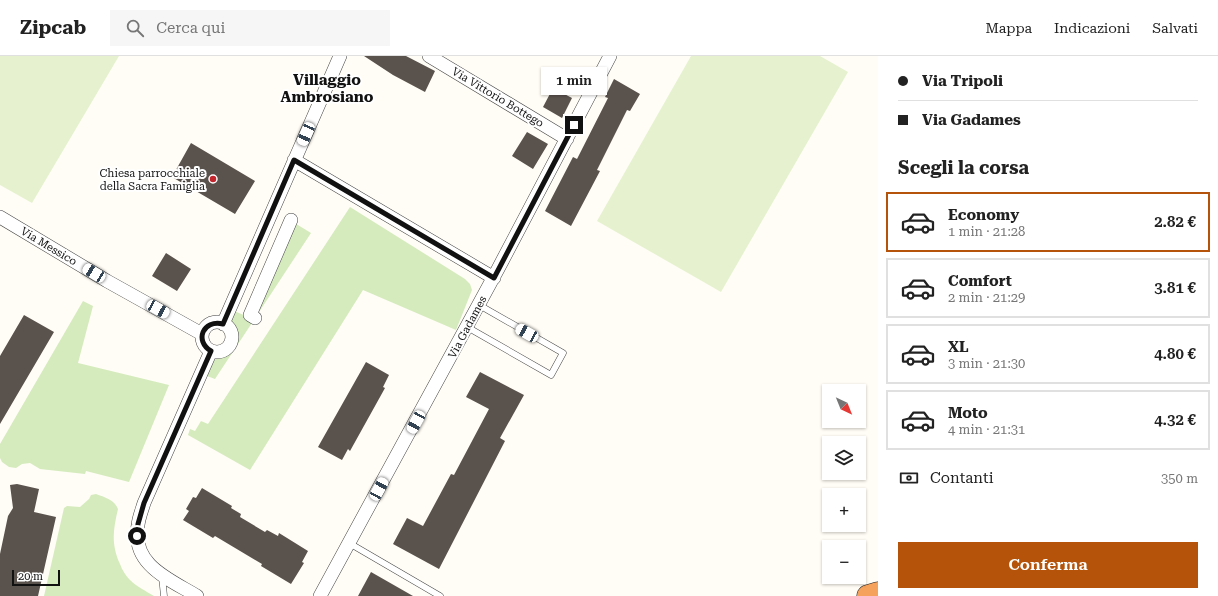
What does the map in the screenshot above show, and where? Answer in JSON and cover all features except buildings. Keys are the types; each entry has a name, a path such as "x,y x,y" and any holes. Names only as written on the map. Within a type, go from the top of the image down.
{"highway":[{"path":"868,596 878,593"}],"street":[{"path":"223,324 340,56"},
{"name":"Via Vittorio Bottego","path":"429,56 567,139"},
{"name":"Via Gadames","path":"320,596 494,278 610,56"},
{"path":"294,160 494,278"},
{"name":"Via Messico","path":"0,217 107,281 202,334"},
{"path":"255,318 250,315 291,220"},
{"path":"213,323 223,324 230,330 232,339 231,343 220,352 207,349 202,342 202,334 204,329 213,323"},
{"path":"197,596 162,575 147,563 140,548 137,536 138,524 144,503 211,351"}],"lane":[{"path":"467,327 551,375 563,353 478,305"},
{"path":"349,543 440,596"},
{"path":"162,575 164,596"}],"green space":[{"path":"0,56 119,56 32,203 0,185"},
{"path":"691,56 820,56 848,72 721,292 597,221"},
{"path":"350,207 465,279 470,284 472,290 456,330 363,290 250,470 188,435 190,429 195,431 201,421 208,424"},
{"path":"293,222 311,233 215,379 207,376 216,358 228,352 232,346 233,336 230,318 234,311 251,318"},
{"path":"83,301 93,306 78,363 169,385 129,482 86,471 85,474 40,469 30,463 22,464 16,468 9,467 2,462 0,458 0,444"},
{"path":"96,494 112,501 117,506 118,509 114,530 114,543 117,557 123,571 127,577 139,587 154,596 44,596 64,508 67,506 80,507 89,499 91,495"}],"place":[{"name":"Chiesa parrocchiale della Sacra Famiglia","path":"213,179"}],"district":[{"name":"Villaggio Ambrosiano","path":"327,88"}],"route":[{"path":"137,536 138,524 144,503 211,351 207,349 202,342 202,334 204,329 213,323 218,322 223,324 294,160 494,278 574,125"}]}
